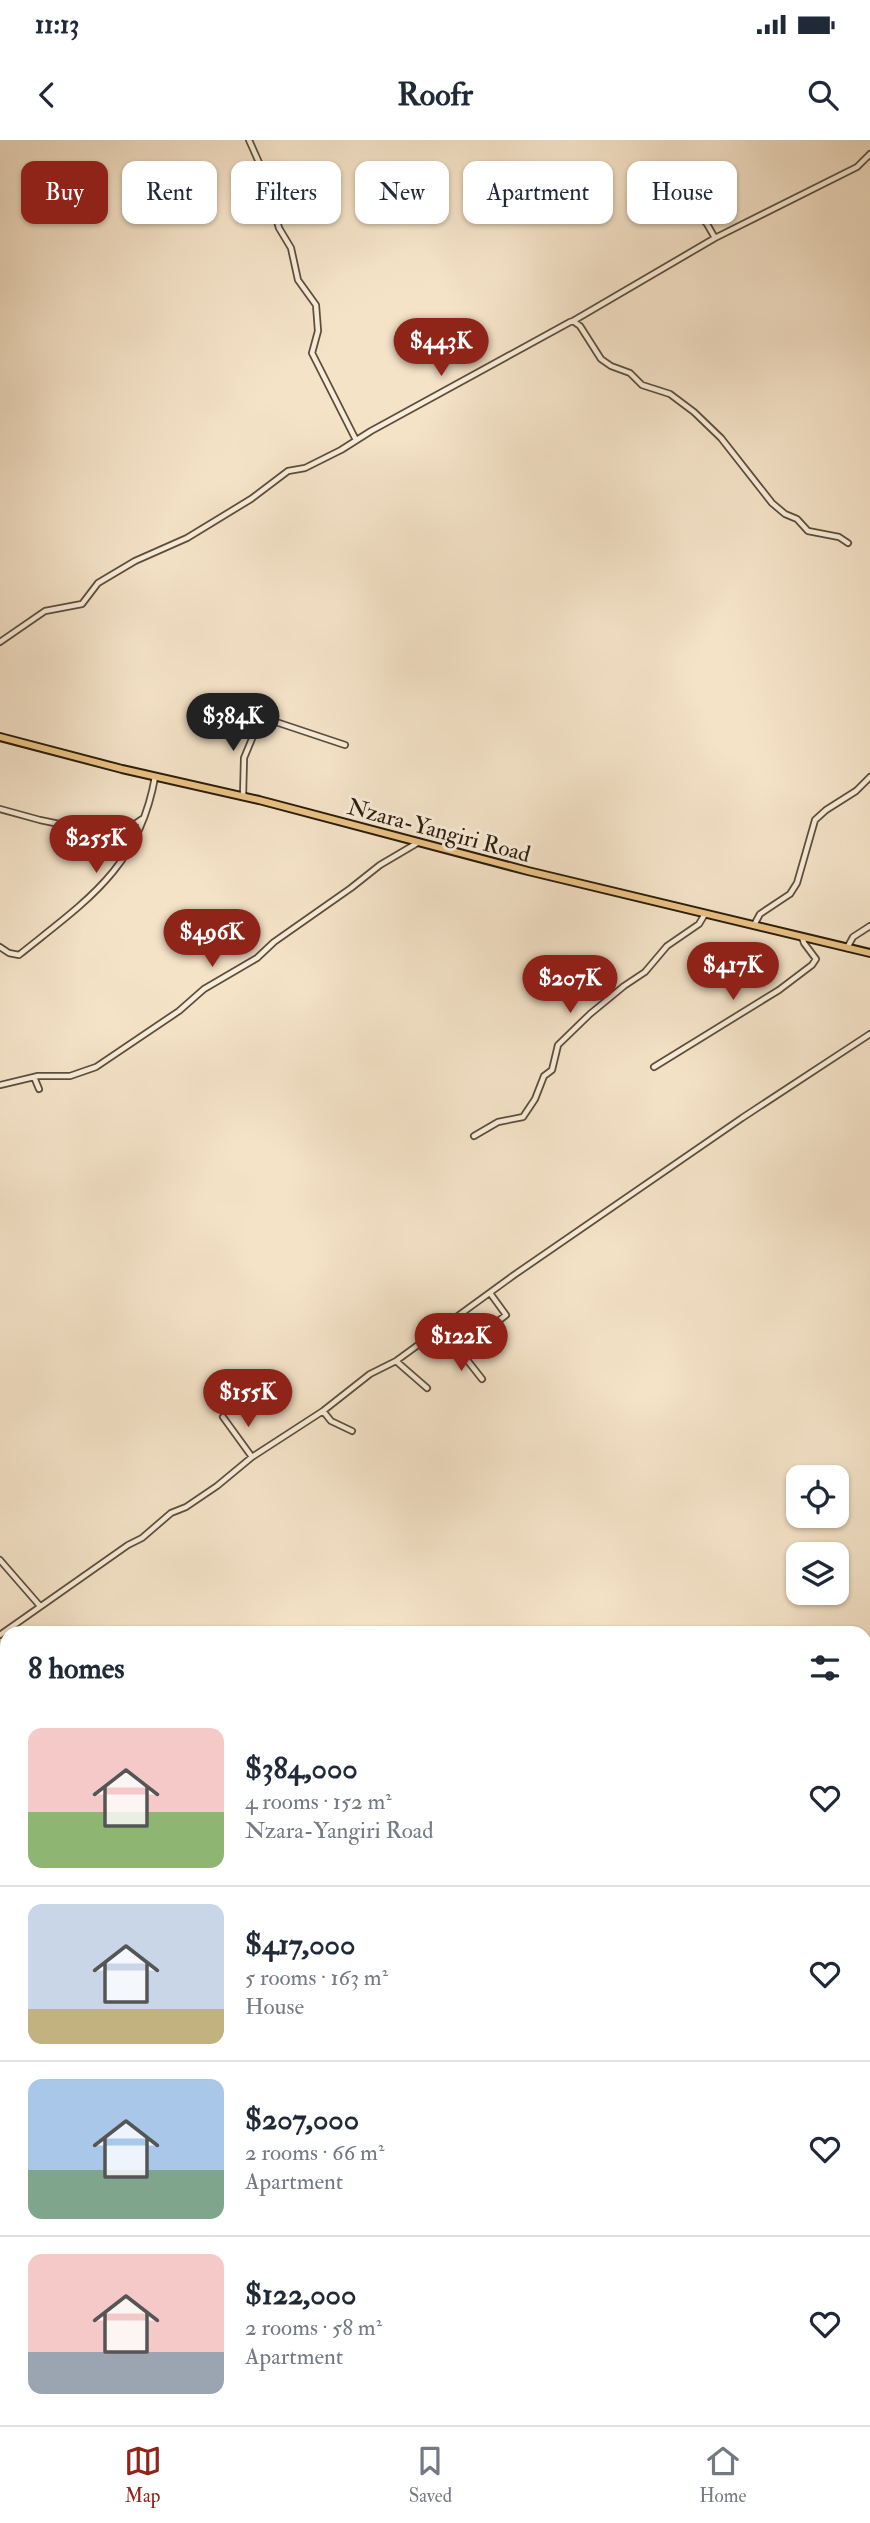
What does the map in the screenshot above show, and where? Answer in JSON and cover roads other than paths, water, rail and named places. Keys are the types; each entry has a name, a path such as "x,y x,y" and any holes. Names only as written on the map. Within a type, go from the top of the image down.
{"main road":[{"name":"Nzara-Yangiri Road","path":"0,737 528,871 870,953"}],"street":[{"path":"249,140 261,167 279,228 291,248 298,280 316,305 318,331 313,354 356,440"},
{"path":"0,642 45,611 82,604 99,583 135,561 187,538 251,499 288,471 305,468 557,327 573,321 715,238 857,167 870,154"},
{"path":"707,224 715,238"},
{"path":"573,321 601,359 629,373 642,385 670,394 694,412 721,438 772,503 785,514 797,519 808,531 839,537 848,543"},
{"path":"243,797 244,758 261,717 345,745"},
{"path":"0,947 19,955 80,907 118,868 136,837 156,776"},
{"path":"754,925 760,914 790,894 797,883 815,820 856,791 870,777"},
{"path":"0,808 51,823 117,836 142,818"},
{"path":"0,1085 34,1077 70,1076 96,1067 179,1011 204,989 257,958 274,942 380,865 420,842"},
{"path":"474,1136 498,1122 523,1117 544,1076 552,1070 558,1045 590,1014 645,972 667,946 699,924 705,913"},
{"path":"847,948 853,937 870,926"},
{"path":"654,1067 779,990 812,965 816,959 802,937"},
{"path":"12,1626 142,1538 170,1513 186,1507 217,1486 252,1457 323,1411 370,1374 396,1361 742,1118 870,1034"},
{"path":"34,1077 39,1089"},
{"path":"460,1351 506,1315 490,1293"},
{"path":"441,1327 456,1350 460,1351 482,1379"},
{"path":"396,1361 428,1388"},
{"path":"323,1411 331,1421 352,1431"},
{"path":"223,1416 252,1457"},
{"path":"0,1560 40,1606"}]}
